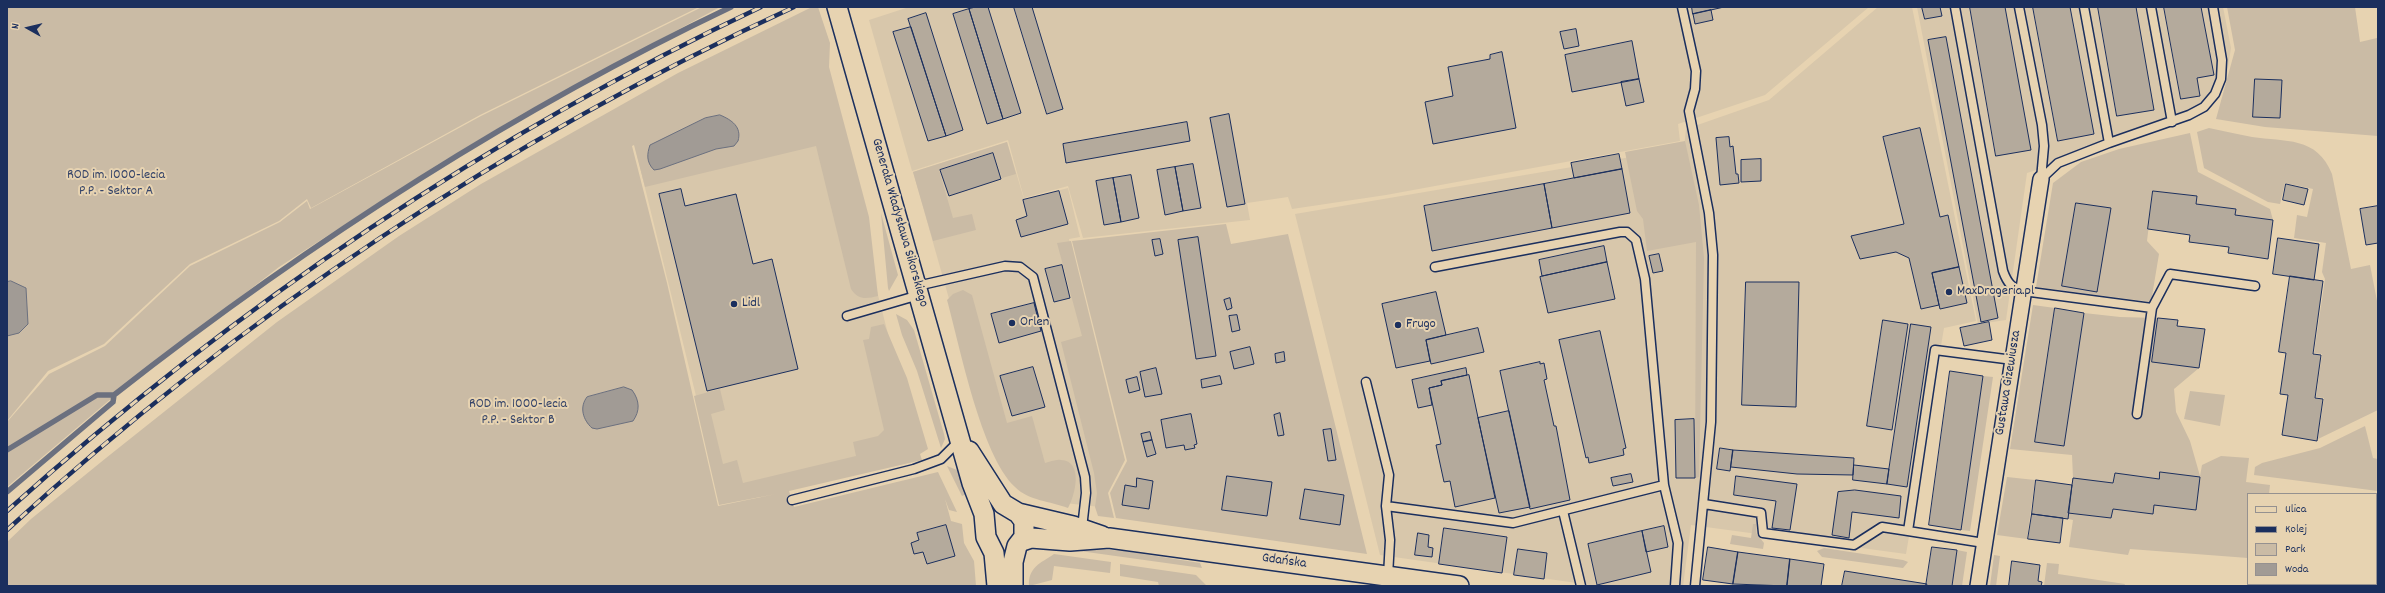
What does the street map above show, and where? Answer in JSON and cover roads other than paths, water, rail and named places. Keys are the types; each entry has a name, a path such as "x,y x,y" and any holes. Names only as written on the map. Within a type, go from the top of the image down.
{"street":[{"name":"Generała Władysława Sikorskiego","path":"837,7 962,439 972,483 986,523 985,533 991,545 996,563 997,586"},
{"name":"Gustawa Gizewiusza","path":"1978,586 2041,179"},
{"name":"Generała Władysława Sikorskiego","path":"962,439 999,498 1013,511 1025,526 1012,562 1013,586"},
{"path":"986,523 988,518 997,510 1013,511"},
{"name":"Gdańska","path":"1013,511 1082,528 1109,538"},
{"name":"Gdańska","path":"1020,543 1031,538 1070,541 1109,538 1459,586"},
{"path":"991,545 1005,550 1020,543"}],"lane":[{"path":"1682,7 1696,72 1695,88 1689,110 1709,213 1713,255 1711,422 1695,586"},
{"path":"1955,7 2003,271 2007,283 2015,289 2023,291 2152,308"},
{"path":"2019,7 2042,125 2044,146 2041,179"},
{"path":"2084,7 2109,143"},
{"path":"2151,7 2172,122"},
{"path":"2041,179 2058,163 2109,143 2172,122 2204,107 2215,94 2221,79 2222,60 2213,7"},
{"path":"1435,267 1620,232 1631,234 1636,240 1645,279 1664,485 1678,543 1675,586"},
{"path":"847,316 918,291 1005,266 1020,267 1033,277 1085,477 1086,493 1082,528"},
{"path":"2136,414 2152,308 2170,274 2255,286"},
{"path":"1908,532 1935,350 2013,360"},
{"path":"1366,382 1389,475 1386,506 1390,540 1388,576"},
{"path":"792,500 914,469 941,459 962,439"},
{"path":"1386,506 1514,523 1664,485"},
{"path":"1704,504 1761,513 1763,533 1854,545 1882,527 1984,544"},
{"path":"1563,511 1581,586"}],"water":[{"path":"720,115 732,122 739,132 738,141 734,146 716,149 660,169 654,170 651,167 648,158 650,145 705,118"},
{"path":"11,281 26,288 28,324 19,333 7,336 7,282"},
{"path":"624,387 632,390 637,398 638,410 633,421 597,429 592,428 586,421 583,413 583,405 587,397"}],"waterway":[{"path":"7,492 113,402 114,395 260,286 335,234 489,136 649,48 731,7"},
{"path":"7,450 97,395 114,395"}],"railway":[{"path":"7,511 93,436 182,365 273,296 366,231 462,170 559,112 659,57 761,7"},
{"path":"7,530 96,452 188,377 283,305 380,238 480,174 583,114 687,59 794,7"}],"place":[{"name":"MaxDrogeria.pl","path":"1949,292"},
{"name":"Lidl","path":"734,304"},
{"name":"Orlen","path":"1012,323"},
{"name":"Frugo","path":"1398,325"}],"park label":[{"name":"ROD im. 1000-lecia P.P. - Sektor A","path":"116,184"},
{"name":"ROD im. 1000-lecia P.P. - Sektor B","path":"518,414"}]}
